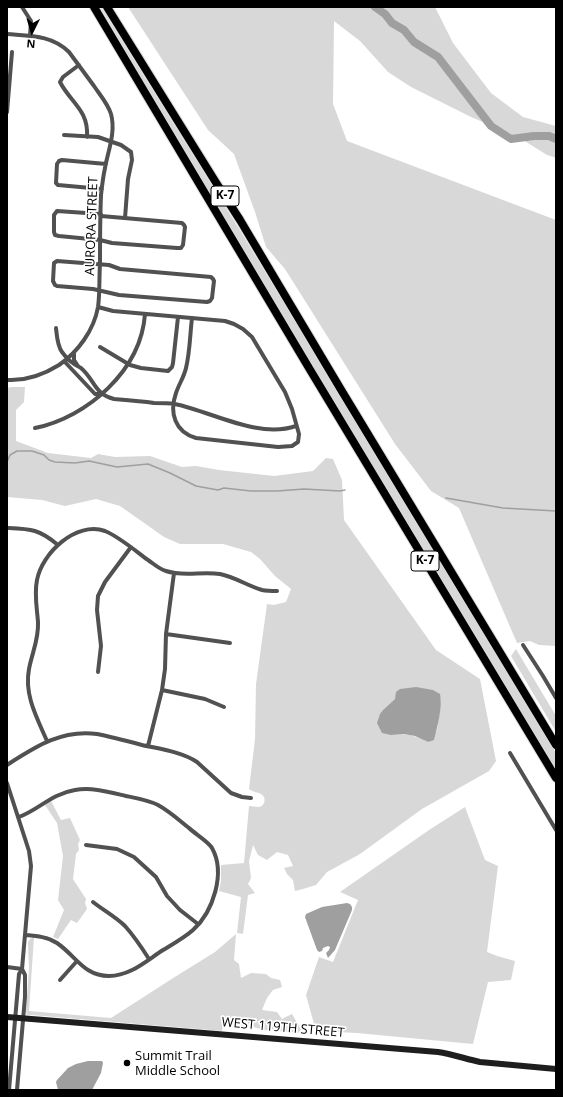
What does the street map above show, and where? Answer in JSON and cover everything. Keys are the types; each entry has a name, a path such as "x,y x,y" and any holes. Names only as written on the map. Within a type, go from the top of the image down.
{"highway":[{"name":"K-7","path":"94,7 556,778"},
{"name":"K-7","path":"107,7 214,181 240,220 556,745"}],"main road":[{"name":"WEST 119TH STREET","path":"7,1017 438,1052 480,1062 556,1069"}],"street":[{"path":"22,7 31,21 30,36"},
{"name":"AURORA STREET","path":"7,34 46,38 63,46 102,97 111,113 113,123 102,189 98,307 92,325 87,336 74,353 50,371 23,379 7,380"},
{"path":"7,112 12,52"},
{"path":"79,65 63,77 60,82 81,111 87,127 87,137"},
{"path":"64,135 98,138 121,145 131,152 132,156 128,179 125,218"},
{"path":"102,189 58,185 56,182 57,164 60,160 106,164"},
{"path":"59,211 125,218 183,224 185,227 184,245 180,248 112,243 100,240 56,236 54,232 54,215 59,211"},
{"path":"57,261 100,264 120,269 208,276 213,279 212,298 209,302 119,295 99,290 55,285 54,263 57,261"},
{"path":"98,307 113,311 178,317 192,318 225,321 244,329 252,337 285,392 292,409 299,434 298,442 288,446 271,447 196,438 186,434 176,422 173,412 176,394 188,362 192,318"},
{"path":"35,428 50,424 78,412 115,382 128,363 140,338 145,314"},
{"path":"100,347 128,363 142,368 168,371 171,370 174,364 178,317"},
{"path":"56,328 58,344 66,360 95,394 102,394"},
{"path":"74,353 74,360 78,366 87,374 102,394 108,398 174,404 258,428 276,430 296,426"},
{"path":"66,360 78,366"},
{"path":"7,528 33,530 39,532 50,538 58,545"},
{"path":"47,741 30,702 29,696 28,680 30,665 38,633 35,592 37,580 44,562 58,545 74,533 92,529 106,532 167,572 218,574 262,590 278,591"},
{"path":"98,672 101,650 97,610 98,596 105,582 131,547"},
{"path":"148,746 162,690 165,669 166,634 174,573"},
{"path":"166,634 230,643"},
{"path":"523,644 556,698"},
{"path":"162,690 205,699 224,707"},
{"path":"7,765 47,741 67,735 89,734 104,736 192,758 230,793 251,798"},
{"path":"510,753 556,830"},
{"path":"7,783 31,858 26,934 22,969 19,974 9,1090"},
{"path":"19,817 32,811 50,798 60,793 80,789 100,790 157,804 171,813 211,847 216,860 218,883 214,898 207,912 192,931 129,972 121,975 111,976 93,974 53,940 26,934"},
{"path":"86,845 117,849 134,857 156,877 167,896 180,910 198,924"},
{"path":"93,902 126,927 149,959"},
{"path":"60,980 77,961"},
{"path":"7,968 22,969"},
{"path":"17,1090 25,975 22,969"}],"shaded area":[{"path":"100,7 241,232 556,753 556,770 233,235"},
{"path":"128,7 435,7 453,43 491,93 523,117 556,126 556,158 547,155 523,140 511,136 411,87 388,72 360,41 334,21 333,104 347,141 556,220 556,646 539,645 530,641 517,643 459,508 431,491 395,444 285,269 266,247 234,154 208,130"},
{"path":"25,387 24,402 16,410 16,441 48,453 91,458 98,454 115,457 150,456 182,467 196,466 274,476 313,471 326,458 333,459 342,480 344,520 436,650 480,679 496,761 489,771 422,809 360,854 327,872 316,885 295,891 293,880 284,868 293,866 288,855 277,852 267,860 258,855 253,845 249,861 251,878 248,884 255,893 248,895 243,934 237,933 241,897 219,891 221,881 221,865 244,863 249,806 259,807 263,805 265,799 263,795 249,789 255,739 256,684 267,604 274,605 286,602 291,589 275,576 260,559 251,552 223,544 180,544 164,537 120,506 96,499 65,506 42,500 7,497 7,388","holes":["441,698 437,730 428,742 410,735 391,735 384,709 395,699"]},
{"path":"516,649 556,716 556,732 511,656"},
{"path":"416,687 433,690 440,694 440,711 434,740 428,742 415,736 382,733 377,723 380,714 395,699 396,692 400,689"},
{"path":"51,801 61,820 70,818 80,840 78,844 79,850 76,854 73,879 86,899 85,903 87,909 77,923 71,920 58,939 53,937 64,910 58,900 63,856 57,823 45,805"},
{"path":"465,807 485,860 498,866 487,952 515,961 511,980 488,982 473,1044 357,1033 316,1031 306,995 319,957 333,962 358,900 340,892 429,830"},
{"path":"347,903 350,904 352,910 335,950 328,958 326,953 330,947 328,946 323,948 322,951 319,952 317,950 305,917 306,914 322,907"},
{"path":"236,934 234,960 239,964 241,978 251,973 266,974 271,978 280,980 282,987 273,990 267,998 262,1010 277,1012 282,1019 292,1014 303,1033 223,1025 222,1031 27,1015 29,968 28,942 34,937 29,1011 111,1018 215,952"},
{"path":"88,1061 102,1061 103,1063 101,1073 92,1090 58,1090 56,1082 68,1068"}],"waterway":[{"path":"375,7 385,14 392,23 404,30 414,42 438,57 491,126 511,139 534,136 549,136 556,139"},
{"path":"7,462 10,455 17,451 32,451 44,455 49,460 55,462 75,463 89,461 117,467 148,464 196,486 218,490 224,488 251,491 304,489 345,490"},
{"path":"446,498 503,508 556,511"}],"place":[{"name":"Summit Trail Middle School","path":"127,1063"}]}
